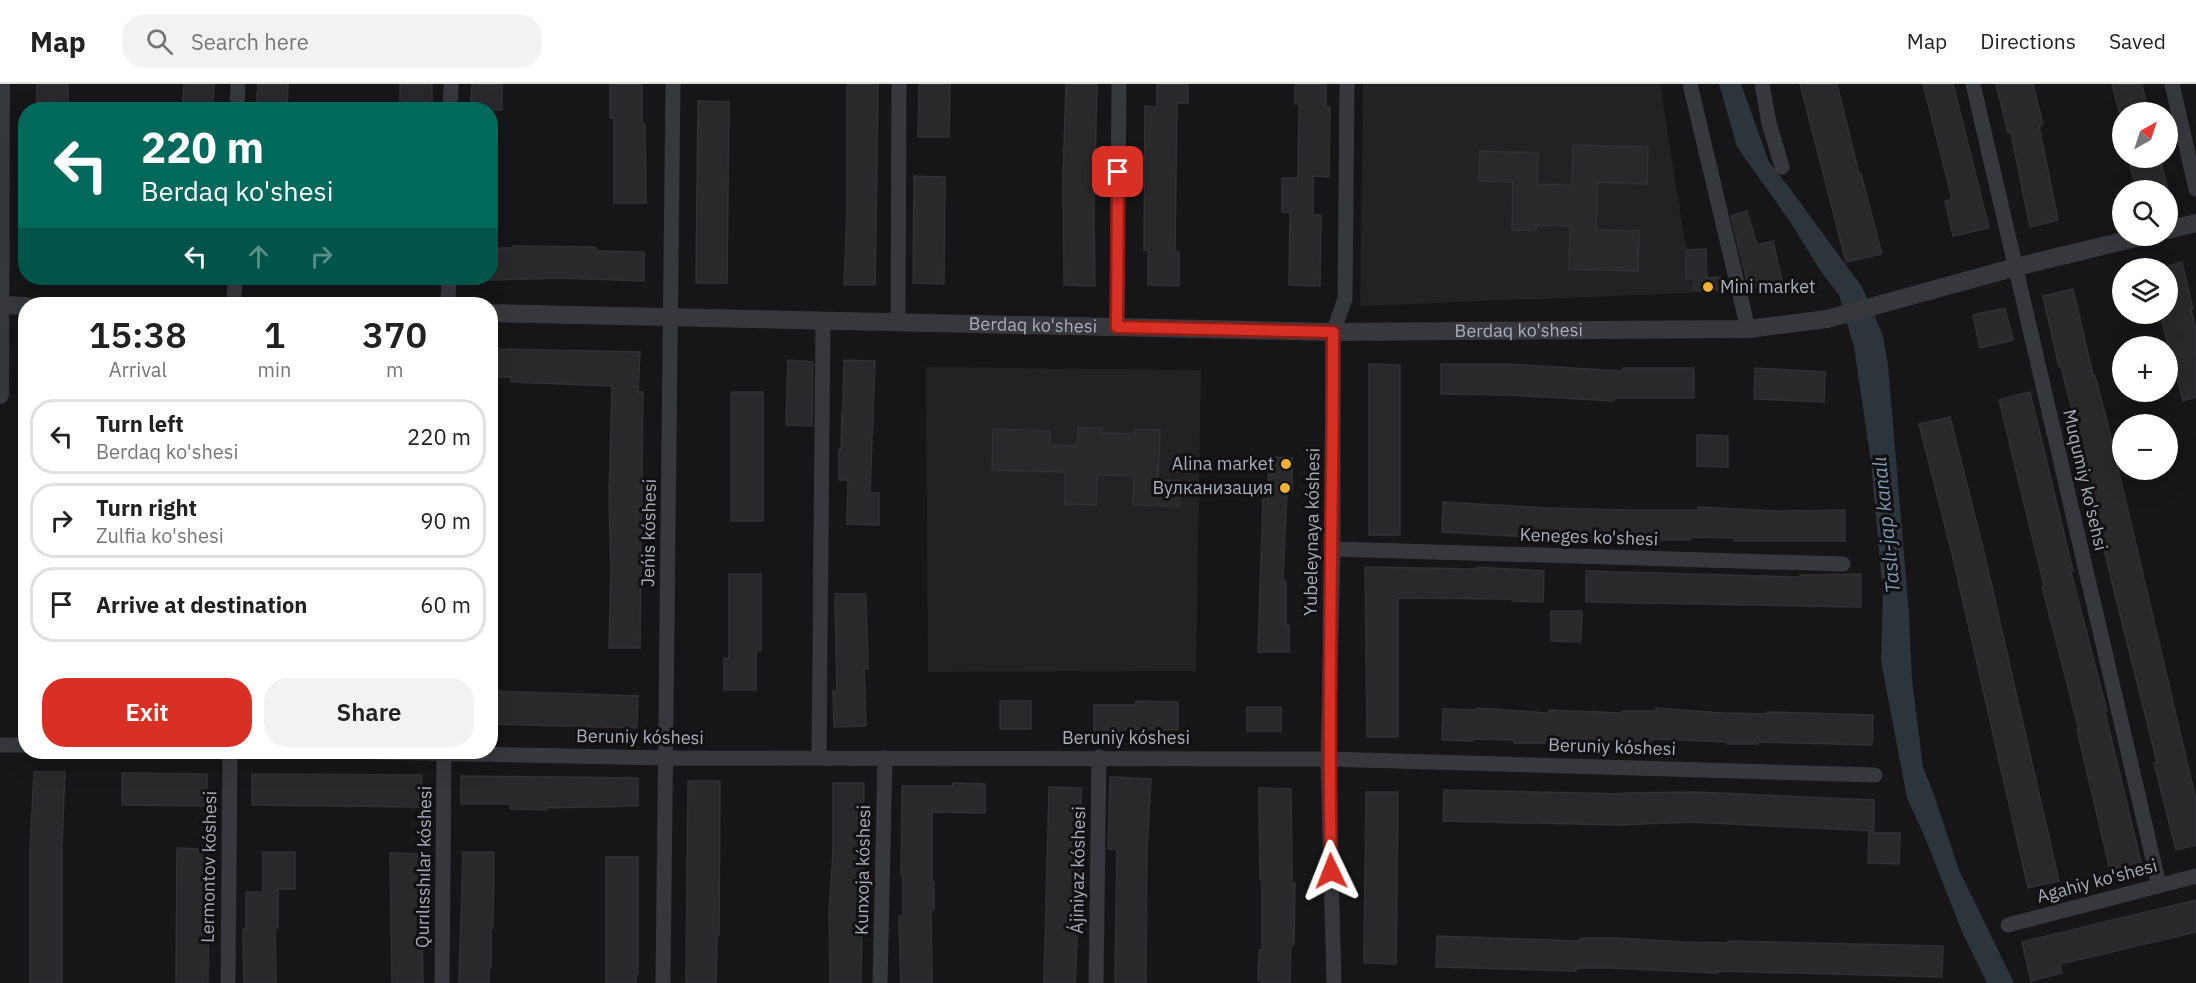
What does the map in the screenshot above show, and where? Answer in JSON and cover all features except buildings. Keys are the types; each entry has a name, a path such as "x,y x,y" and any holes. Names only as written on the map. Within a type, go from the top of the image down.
{"street":[{"path":"0,395 1,84"},
{"path":"237,102 238,84"},
{"path":"450,102 451,84"},
{"name":"Jeńis kóshesi","path":"663,983 673,84"},
{"path":"898,323 899,84"},
{"path":"1117,327 1119,84"},
{"name":"Yubeleynaya kóshesi","path":"1334,983 1329,759 1333,332 1346,299 1347,84"},
{"path":"1690,84 1748,329"},
{"path":"1762,84 1768,123 1782,167"},
{"name":"Muqumiy ko'sehsi","path":"1973,84 2159,885"},
{"path":"2172,84 2196,189"},
{"path":"2178,228 2196,223"},
{"name":"Berdaq ko'shesi","path":"498,314 1333,332 1748,329 1827,319 2016,267 2112,244"},
{"path":"1,305 18,306"},
{"path":"819,757 823,321"},
{"name":"Keneges ko'shesi","path":"1332,549 1843,564"},
{"path":"0,745 18,745"},
{"name":"Beruniy kóshesi","path":"498,754 666,758 1329,759 1875,775"},
{"name":"Ájiniyaz kóshesi","path":"1096,983 1099,757"},
{"name":"Kunxoja kóshesi","path":"880,983 885,758"},
{"name":"Lermontov kóshesi","path":"228,983 230,759"},
{"name":"Qurılısshılar kóshesi","path":"442,983 444,759"},
{"name":"Agahiy ko'shesi","path":"2008,925 2196,876"}],"shaded area":[{"path":"1363,84 1660,84 1693,293 1360,306"},
{"path":"926,367 1201,370 1196,671 928,672"}],"water":[{"name":"Taslı-jap kanalı","path":"1719,84 1741,84 1769,162 1862,287 1883,336 1888,365 1909,614 1912,680 1923,767 1959,870 2014,983 1987,983 1963,934 1907,798 1881,661 1883,593 1871,462 1854,347 1839,295 1737,147"}],"place":[{"name":"Mini market","path":"1708,287"},
{"name":"Alina market","path":"1286,464"},
{"name":"Вулканизация","path":"1285,488"}],"route":[{"path":"1118,172 1117,327 1333,332 1329,759 1331,871"}]}
